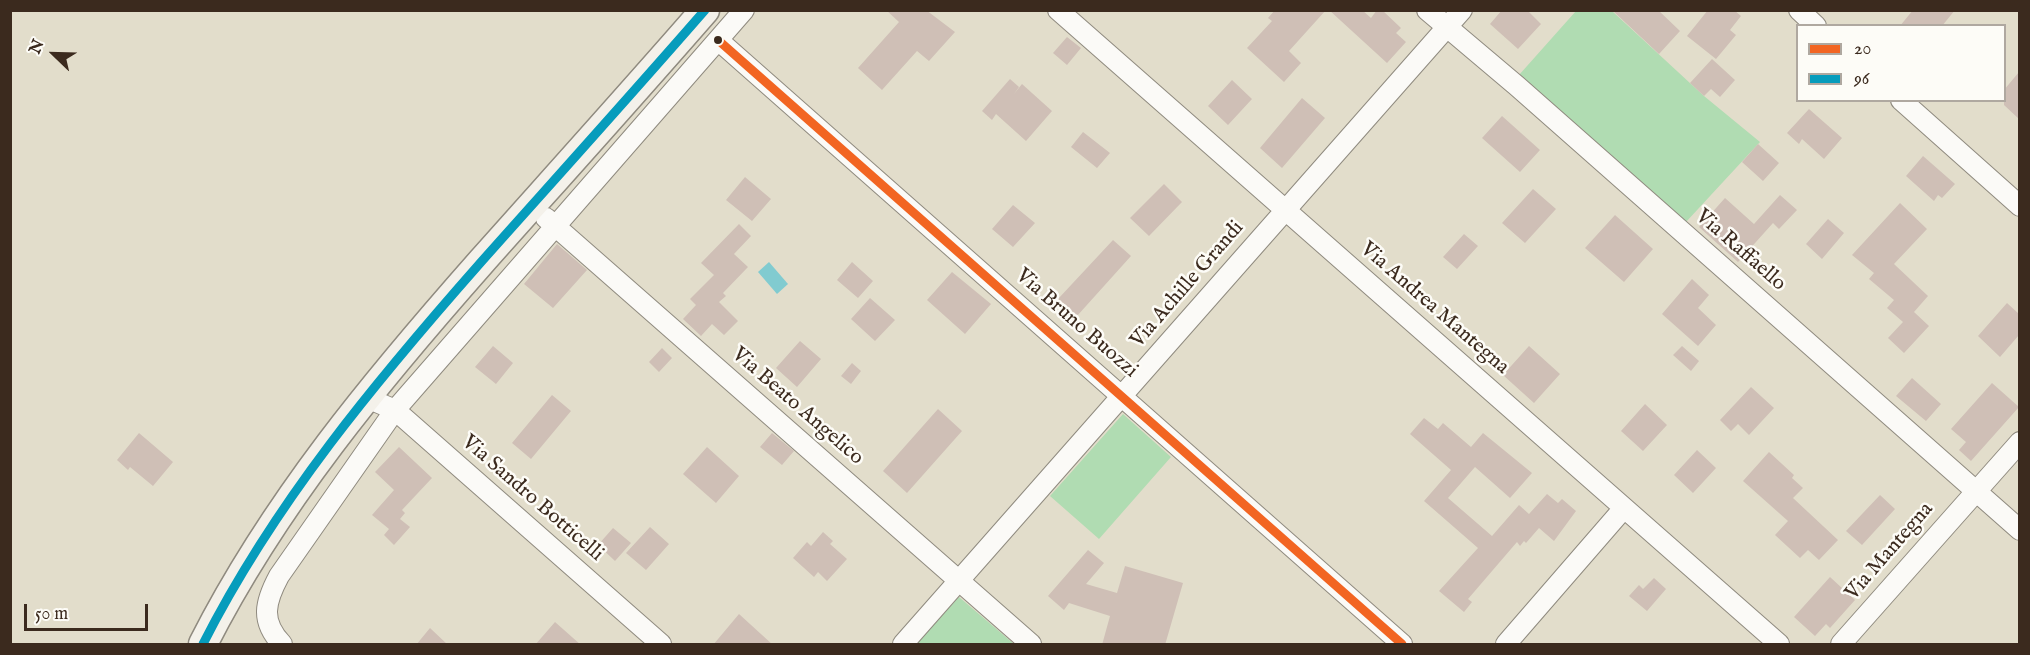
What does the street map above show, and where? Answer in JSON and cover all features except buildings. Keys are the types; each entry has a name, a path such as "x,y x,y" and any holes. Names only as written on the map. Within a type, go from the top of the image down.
{"main road":[{"path":"203,645 242,573 276,520 365,397 705,10"}],"street":[{"path":"282,645 272,633 266,616 266,602 273,586 357,461 395,410 744,10"},
{"name":"Via Andrea Mantegna","path":"1058,10 1283,211 1779,645"},
{"name":"Via Raffaello","path":"1427,10 1517,86 2019,530"},
{"name":"Via Achille Grandi","path":"903,645 1123,398 1283,211 1462,10"},
{"path":"1799,10 1814,24"},
{"name":"Via Bruno Buozzi","path":"718,40 1402,645"},
{"path":"1903,102 2019,206"},
{"name":"Via Beato Angelico","path":"532,205 1031,645"},
{"name":"Via Sandro Botticelli","path":"365,397 395,410 661,645"},
{"name":"Via Mantegna","path":"1841,645 2019,442"},
{"path":"1506,645 1624,508"}],"green space":[{"path":"1576,11 1612,11 1704,96 1760,142 1686,222 1519,75"},
{"path":"1123,414 1171,457 1099,539 1050,496"},
{"path":"959,597 1014,644 916,644"}],"water":[{"path":"769,262 788,284 777,294 758,272"}],"transit line":[{"name":"96","path":"203,644 262,541 295,492 367,397 443,306 705,10"},
{"name":"20","path":"718,40 1402,644"}]}
